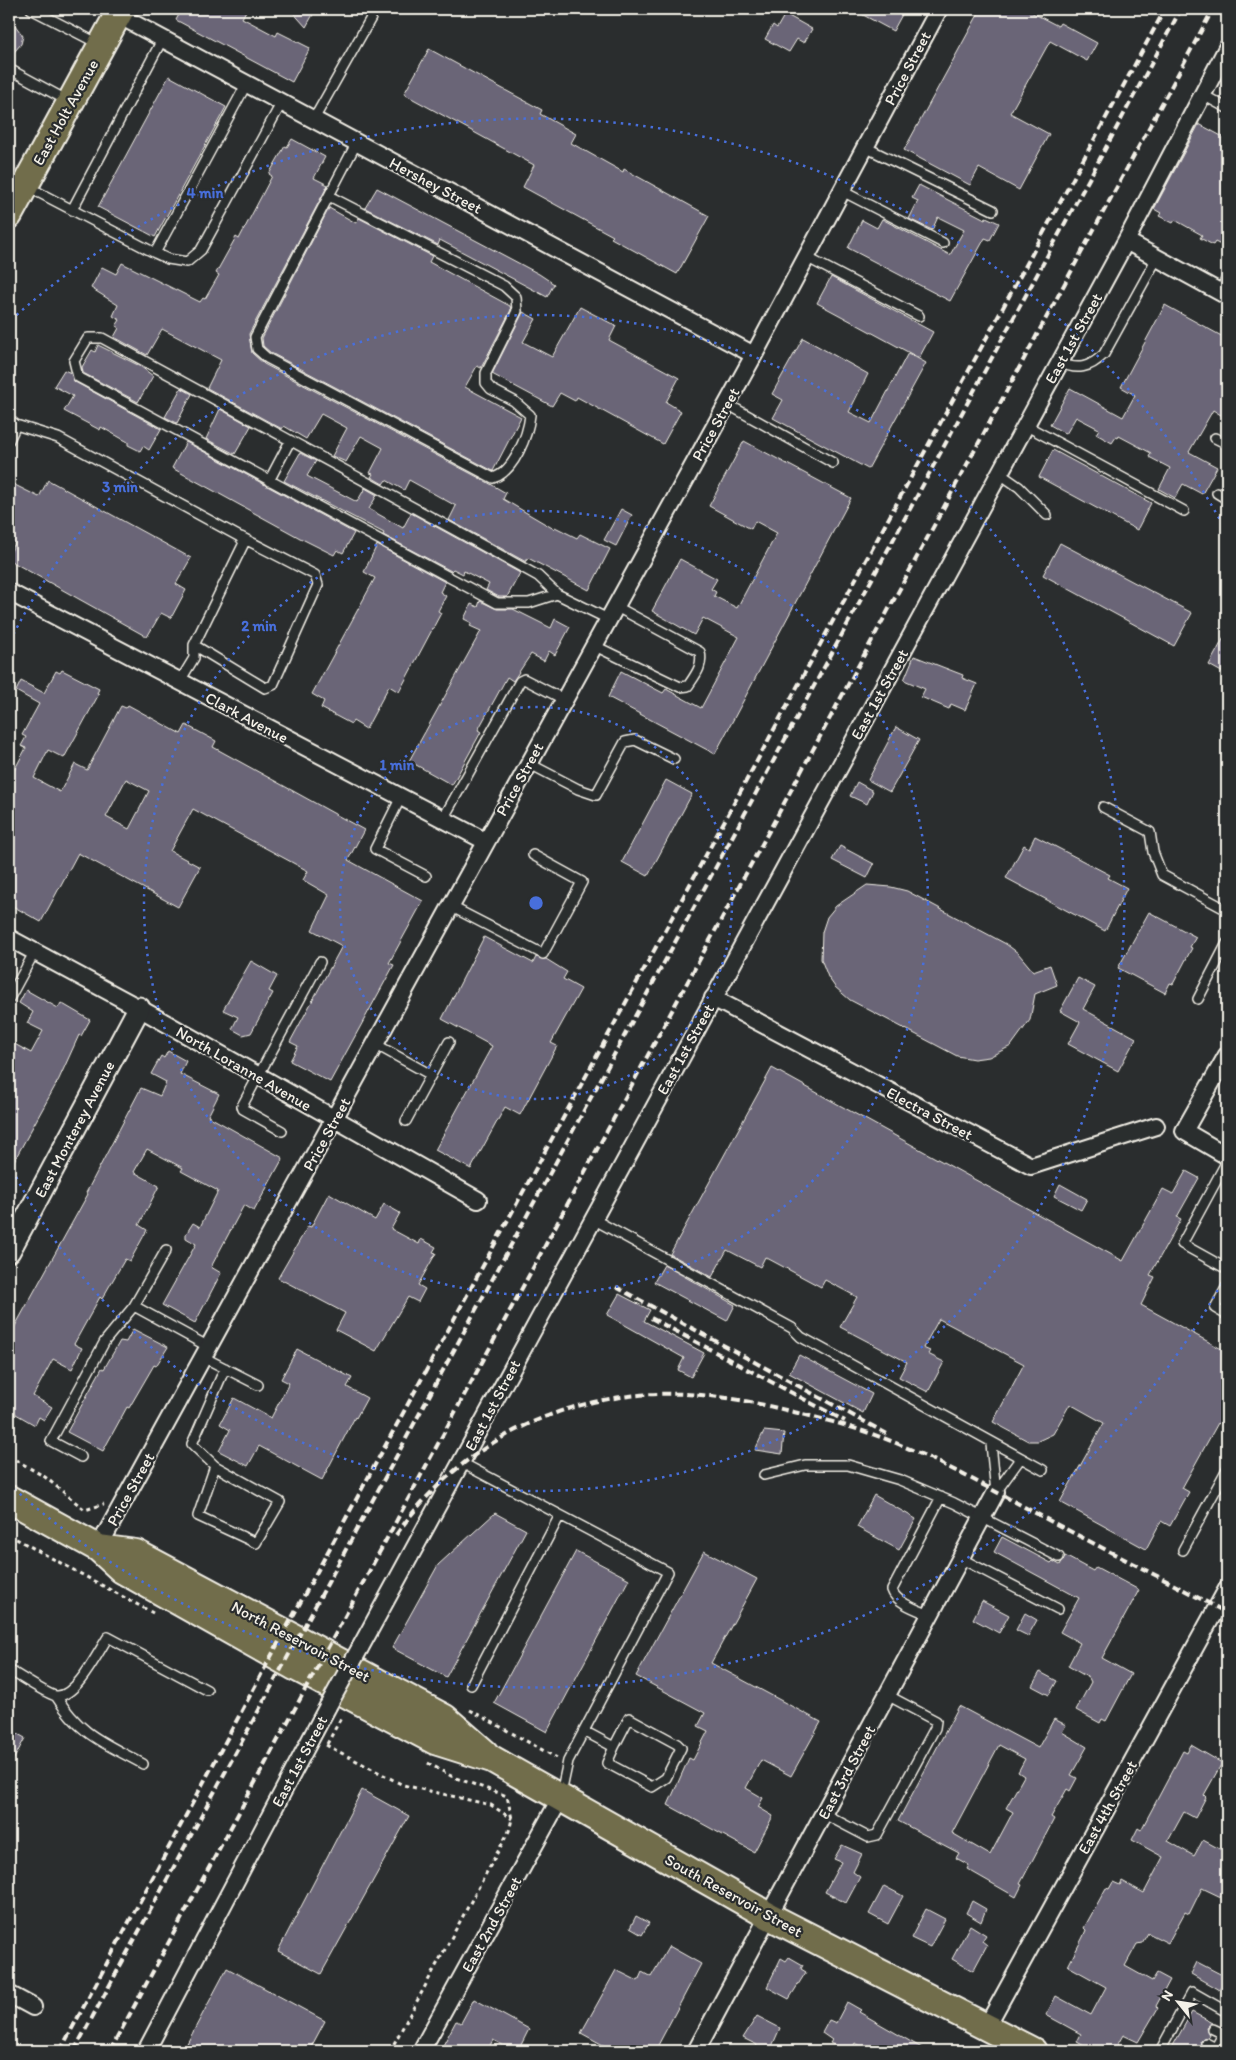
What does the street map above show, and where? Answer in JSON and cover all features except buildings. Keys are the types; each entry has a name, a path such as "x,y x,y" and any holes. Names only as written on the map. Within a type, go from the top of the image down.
{"main road":[{"name":"East Holt Avenue","path":"9,215 17,181 70,102 102,46 116,11"},
{"name":"North Reservoir Street","path":"9,1499 98,1548 122,1570 284,1661 427,1749"},
{"name":"North Reservoir Street","path":"98,1548 136,1552 445,1718 492,1759"},
{"name":"South Reservoir Street","path":"427,1749 492,1759 769,1916 1033,2051"}],"street":[{"name":"Price Street","path":"98,1548 563,699 727,404 939,9"},
{"name":"Hershey Street","path":"116,11 282,102 754,354"},
{"name":"East 1st Street","path":"146,2051 328,1706 1126,241 1227,48"},
{"path":"1126,241 1157,258 1225,289"},
{"name":"Clark Avenue","path":"9,592 485,841"},
{"name":"North Loranne Avenue","path":"9,938 139,1008 478,1200"},
{"name":"Electra Street","path":"713,998 1031,1166 1156,1126"},
{"name":"East Monterey Avenue","path":"9,1251 139,1008"},
{"path":"1227,1055 1184,1131 1227,1156"},
{"name":"East 3rd Street","path":"696,2051 996,1492"},
{"name":"East 4th Street","path":"987,2026 1227,1589"},
{"name":"East 2nd Street","path":"421,2051 561,1797"},
{"path":"9,1994 33,2006"}],"lane":[{"path":"31,9 41,11 102,46"},
{"path":"314,119 371,18 371,9"},
{"path":"72,210 163,38"},
{"path":"9,69 70,102"},
{"path":"155,253 247,83"},
{"path":"1203,95 1227,108"},
{"path":"17,181 155,253 168,259 187,262 202,250 282,102"},
{"path":"329,196 504,286 516,297 517,311 486,373 486,383 491,389 514,401 530,415 529,428 502,475 493,478 266,358 257,349 255,337 357,142"},
{"path":"865,147 993,210"},
{"path":"842,191 943,243"},
{"path":"806,257 919,316"},
{"path":"1060,362 1081,368 1097,361 1104,354 1157,258"},
{"path":"557,594 529,603 497,603 78,377 74,361 88,338 102,338 538,576 557,594 611,613 700,652 702,662 688,686 680,687 594,645"},
{"path":"727,404 833,462"},
{"path":"9,440 12,422 58,438 315,575 318,585 273,685 265,688 194,645"},
{"path":"1025,425 1184,511"},
{"path":"1215,438 1227,444"},
{"path":"270,481 290,441"},
{"path":"999,473 1019,487 1047,515"},
{"path":"1217,493 1227,498"},
{"path":"180,682 194,658 194,645 244,543 240,536"},
{"path":"443,819 520,681 524,679 563,699"},
{"path":"528,763 578,789 596,795 625,742 634,740 674,759"},
{"path":"401,797 375,849 426,876"},
{"path":"1103,807 1150,832 1153,852 1162,875 1227,910"},
{"path":"450,906 543,954 582,882 533,855"},
{"path":"1198,999 1227,942"},
{"path":"9,999 34,952"},
{"path":"282,1131 243,1109 242,1103 320,962"},
{"path":"406,1121 449,1042"},
{"path":"375,1044 431,1075"},
{"path":"1227,1161 1182,1244 1227,1268"},
{"path":"593,1219 792,1328 801,1337 991,1444 1043,1470"},
{"path":"81,1457 51,1441 105,1341 134,1306 166,1250"},
{"path":"1227,1286 1215,1308 1227,1315"},
{"path":"134,1306 206,1352 225,1368 258,1385"},
{"path":"215,1466 198,1516 256,1543 280,1502 215,1466 192,1444 225,1368"},
{"path":"991,1444 996,1492"},
{"path":"996,1492 1020,1460"},
{"path":"462,1463 668,1572 568,1761 561,1797"},
{"path":"764,1475 805,1465 848,1465 900,1480 941,1497 1059,1557"},
{"path":"1182,1550 1227,1469"},
{"path":"930,1615 899,1600 894,1596 892,1590 941,1497"},
{"path":"471,1685 560,1515"},
{"path":"960,1558 1058,1609"},
{"path":"56,1696 67,1694 79,1683 108,1637 207,1690"},
{"path":"9,1670 56,1696 66,1713 85,1733 143,1764"},
{"path":"824,1814 868,1837 877,1835 935,1728 936,1721 887,1695"},
{"path":"629,1718 681,1748 666,1778 652,1787 607,1763 614,1747 629,1718"},
{"path":"584,1731 614,1747"},
{"path":"1165,2048 1186,2014 1192,1992 1227,2012"},
{"path":"1206,2043 1215,2050 1225,2030 1213,2028"}],"path":[{"path":"9,1456 45,1477 85,1510 104,1504"},
{"path":"9,1535 160,1618"},
{"path":"326,1744 404,1785 491,1805 512,1819"},
{"path":"390,2051 509,1832 512,1819 507,1796 453,1777 427,1749"}],"railway":[{"path":"60,2051 262,1673 1165,9"},
{"path":"74,2051 1181,9"},
{"path":"110,2051 1213,9"},
{"path":"616,1287 889,1435"},
{"path":"651,1318 845,1421"},
{"path":"396,1535 425,1499 458,1468 494,1442 534,1422 575,1407 619,1397 665,1394 711,1396 755,1403 810,1416 860,1430 896,1443 976,1481 1227,1613"}]}
